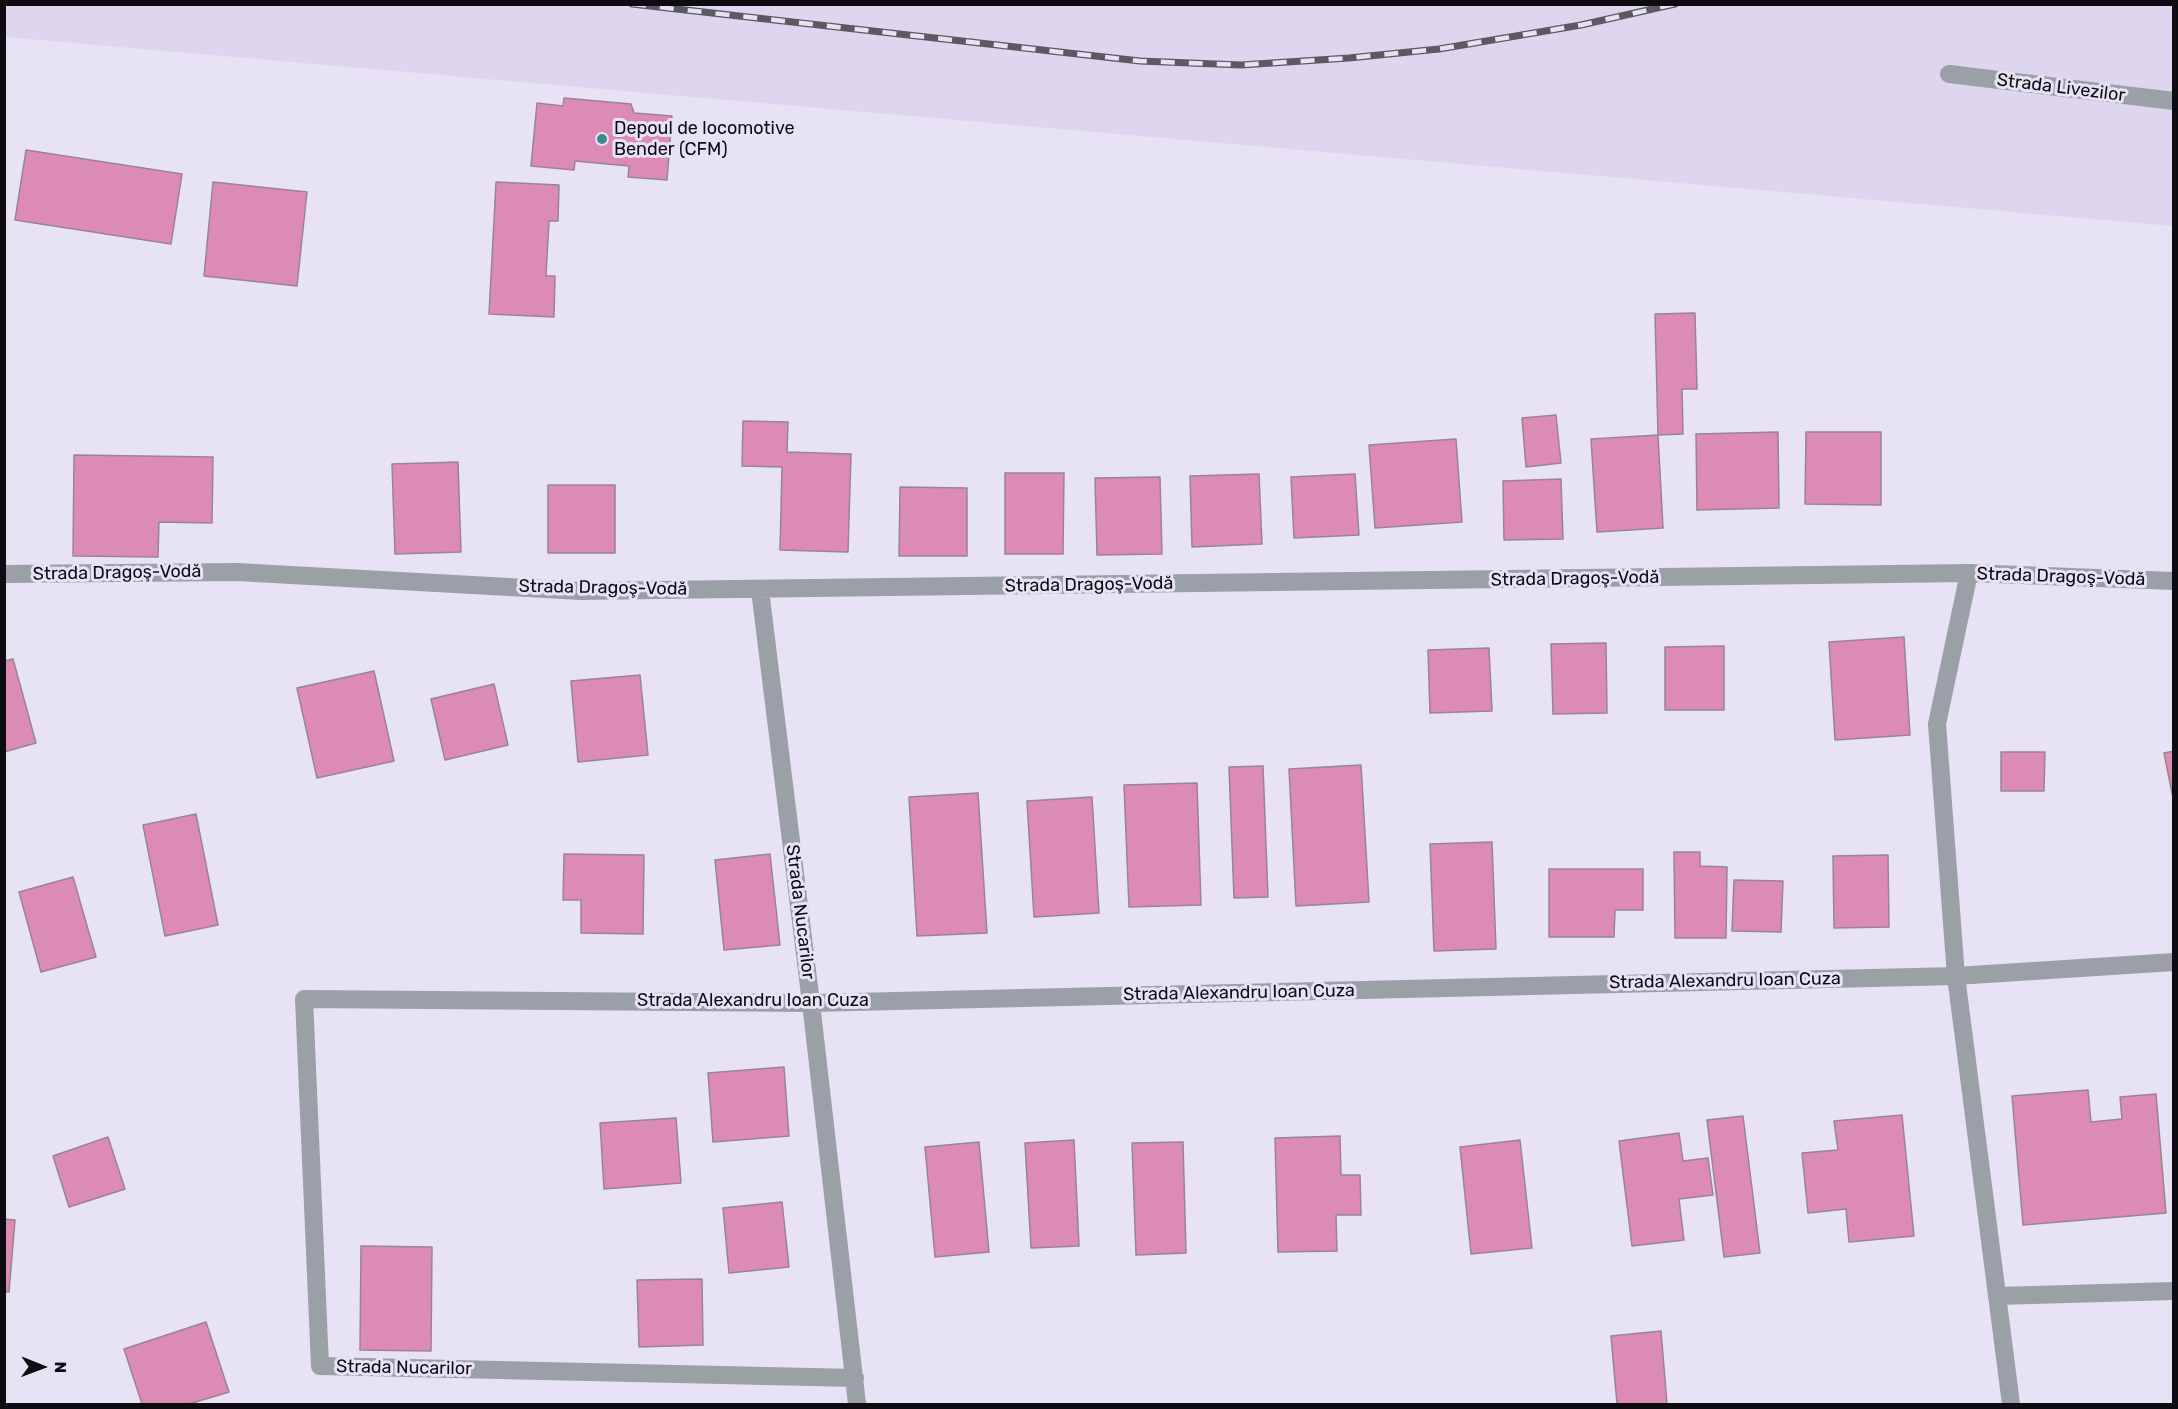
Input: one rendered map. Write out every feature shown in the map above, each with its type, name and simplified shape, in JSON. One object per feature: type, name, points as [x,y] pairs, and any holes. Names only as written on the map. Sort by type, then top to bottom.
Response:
[{"type":"street","name":"Strada Livezilor","points":[[1949,74],[2174,101]]},
{"type":"street","name":"Strada Dragoş-Vodă","points":[[4,574],[237,572],[581,591],[1969,573],[2174,581]]},
{"type":"street","points":[[1969,573],[1937,724],[1956,976],[2011,1404]]},
{"type":"street","name":"Strada Nucarilor","points":[[760,590],[857,1404]]},
{"type":"street","name":"Strada Alexandru Ioan Cuza","points":[[304,999],[811,1003],[1956,976],[2174,963]]},
{"type":"street","name":"Strada Nucarilor","points":[[304,999],[320,1366],[855,1378]]},
{"type":"street","points":[[1997,1296],[2174,1291]]},
{"type":"shaded area","points":[[4,5],[2173,5],[2173,226],[5,37]]},
{"type":"building","name":"Depoul de locomotive Bender (CFM)","points":[[564,98],[631,104],[634,113],[672,116],[667,180],[628,177],[629,166],[575,161],[574,170],[531,166],[537,103],[563,106]]},
{"type":"building","points":[[26,150],[182,174],[171,244],[15,220]]},
{"type":"building","points":[[213,182],[307,192],[297,286],[204,276]]},
{"type":"building","points":[[496,182],[559,185],[558,221],[549,221],[546,276],[555,276],[554,317],[489,314]]},
{"type":"building","points":[[1695,313],[1697,389],[1682,389],[1683,434],[1658,435],[1655,314]]},
{"type":"building","points":[[1556,415],[1561,463],[1526,467],[1522,418]]},
{"type":"building","points":[[743,421],[788,422],[787,452],[851,454],[848,552],[780,550],[782,467],[742,466]]},
{"type":"building","points":[[1778,432],[1779,508],[1697,510],[1696,434]]},
{"type":"building","points":[[1806,432],[1881,432],[1881,505],[1805,504]]},
{"type":"building","points":[[1658,435],[1663,528],[1597,532],[1591,439]]},
{"type":"building","points":[[1456,439],[1462,522],[1375,528],[1369,445]]},
{"type":"building","points":[[74,455],[213,457],[212,523],[159,522],[158,557],[73,556]]},
{"type":"building","points":[[458,462],[461,552],[395,554],[392,464]]},
{"type":"building","points":[[1005,473],[1064,473],[1063,554],[1005,554]]},
{"type":"building","points":[[1259,474],[1262,544],[1192,547],[1190,476]]},
{"type":"building","points":[[1355,474],[1359,535],[1294,538],[1291,477]]},
{"type":"building","points":[[1160,477],[1162,554],[1097,555],[1095,478]]},
{"type":"building","points":[[1561,479],[1563,539],[1504,540],[1503,481]]},
{"type":"building","points":[[548,485],[615,485],[615,553],[548,553]]},
{"type":"building","points":[[900,487],[967,488],[967,556],[899,556]]},
{"type":"building","points":[[1904,637],[1910,735],[1835,740],[1829,642]]},
{"type":"building","points":[[1606,643],[1607,713],[1553,714],[1551,644]]},
{"type":"building","points":[[1724,646],[1724,710],[1665,710],[1665,647]]},
{"type":"building","points":[[1489,648],[1492,711],[1430,713],[1428,650]]},
{"type":"building","points":[[13,659],[36,743],[4,752],[4,661]]},
{"type":"building","points":[[374,671],[394,761],[317,778],[297,688]]},
{"type":"building","points":[[640,675],[648,755],[578,762],[571,681]]},
{"type":"building","points":[[494,684],[508,745],[445,760],[431,699]]},
{"type":"building","points":[[2174,751],[2174,803],[2164,753]]},
{"type":"building","points":[[2001,752],[2045,752],[2044,791],[2001,791]]},
{"type":"building","points":[[1361,765],[1369,902],[1296,906],[1289,769]]},
{"type":"building","points":[[1263,766],[1268,897],[1234,898],[1229,767]]},
{"type":"building","points":[[1197,783],[1201,905],[1129,907],[1124,785]]},
{"type":"building","points":[[978,793],[987,933],[917,936],[909,797]]},
{"type":"building","points":[[1092,797],[1099,913],[1034,917],[1027,801]]},
{"type":"building","points":[[196,814],[218,925],[165,936],[143,825]]},
{"type":"building","points":[[1492,842],[1496,949],[1434,951],[1430,844]]},
{"type":"building","points":[[1674,852],[1700,852],[1700,866],[1727,867],[1726,938],[1675,938]]},
{"type":"building","points":[[564,854],[644,855],[643,934],[581,933],[581,900],[563,900]]},
{"type":"building","points":[[770,854],[780,945],[724,950],[715,860]]},
{"type":"building","points":[[1888,855],[1889,927],[1834,928],[1833,856]]},
{"type":"building","points":[[1549,869],[1643,869],[1643,910],[1615,910],[1614,937],[1549,937]]},
{"type":"building","points":[[73,877],[96,957],[41,972],[19,892]]},
{"type":"building","points":[[1734,880],[1783,881],[1781,932],[1732,931]]},
{"type":"building","points":[[784,1067],[789,1136],[713,1142],[708,1073]]},
{"type":"building","points":[[2088,1090],[2091,1122],[2122,1119],[2120,1097],[2156,1094],[2166,1213],[2023,1225],[2012,1096]]},
{"type":"building","points":[[1902,1115],[1914,1236],[1849,1242],[1846,1209],[1808,1213],[1802,1153],[1838,1150],[1834,1121]]},
{"type":"building","points":[[1743,1116],[1760,1253],[1724,1257],[1707,1120]]},
{"type":"building","points":[[676,1118],[681,1183],[604,1189],[600,1123]]},
{"type":"building","points":[[1679,1133],[1683,1161],[1708,1158],[1713,1195],[1679,1199],[1684,1240],[1632,1246],[1619,1141]]},
{"type":"building","points":[[1340,1136],[1341,1175],[1360,1175],[1361,1215],[1336,1215],[1337,1251],[1278,1252],[1275,1138]]},
{"type":"building","points":[[108,1137],[125,1189],[69,1207],[53,1156]]},
{"type":"building","points":[[1074,1140],[1079,1246],[1031,1248],[1025,1143]]},
{"type":"building","points":[[1520,1140],[1532,1248],[1471,1254],[1460,1147]]},
{"type":"building","points":[[979,1142],[989,1252],[935,1257],[925,1147]]},
{"type":"building","points":[[1183,1142],[1186,1253],[1136,1255],[1132,1143]]},
{"type":"building","points":[[782,1202],[789,1267],[729,1273],[723,1208]]},
{"type":"building","points":[[4,1219],[15,1220],[9,1292],[4,1292]]},
{"type":"building","points":[[361,1246],[432,1247],[431,1351],[360,1350]]},
{"type":"building","points":[[702,1279],[703,1345],[639,1347],[637,1280]]},
{"type":"building","points":[[206,1322],[229,1392],[189,1404],[142,1404],[124,1349]]},
{"type":"building","points":[[1661,1331],[1667,1404],[1617,1404],[1611,1336]]},
{"type":"railway","points":[[632,4],[1140,61],[1241,65],[1439,49],[1581,25],[1675,4]]},
{"type":"place","name":"Depoul de locomotive Bender (CFM)","points":[[602,139]]}]
